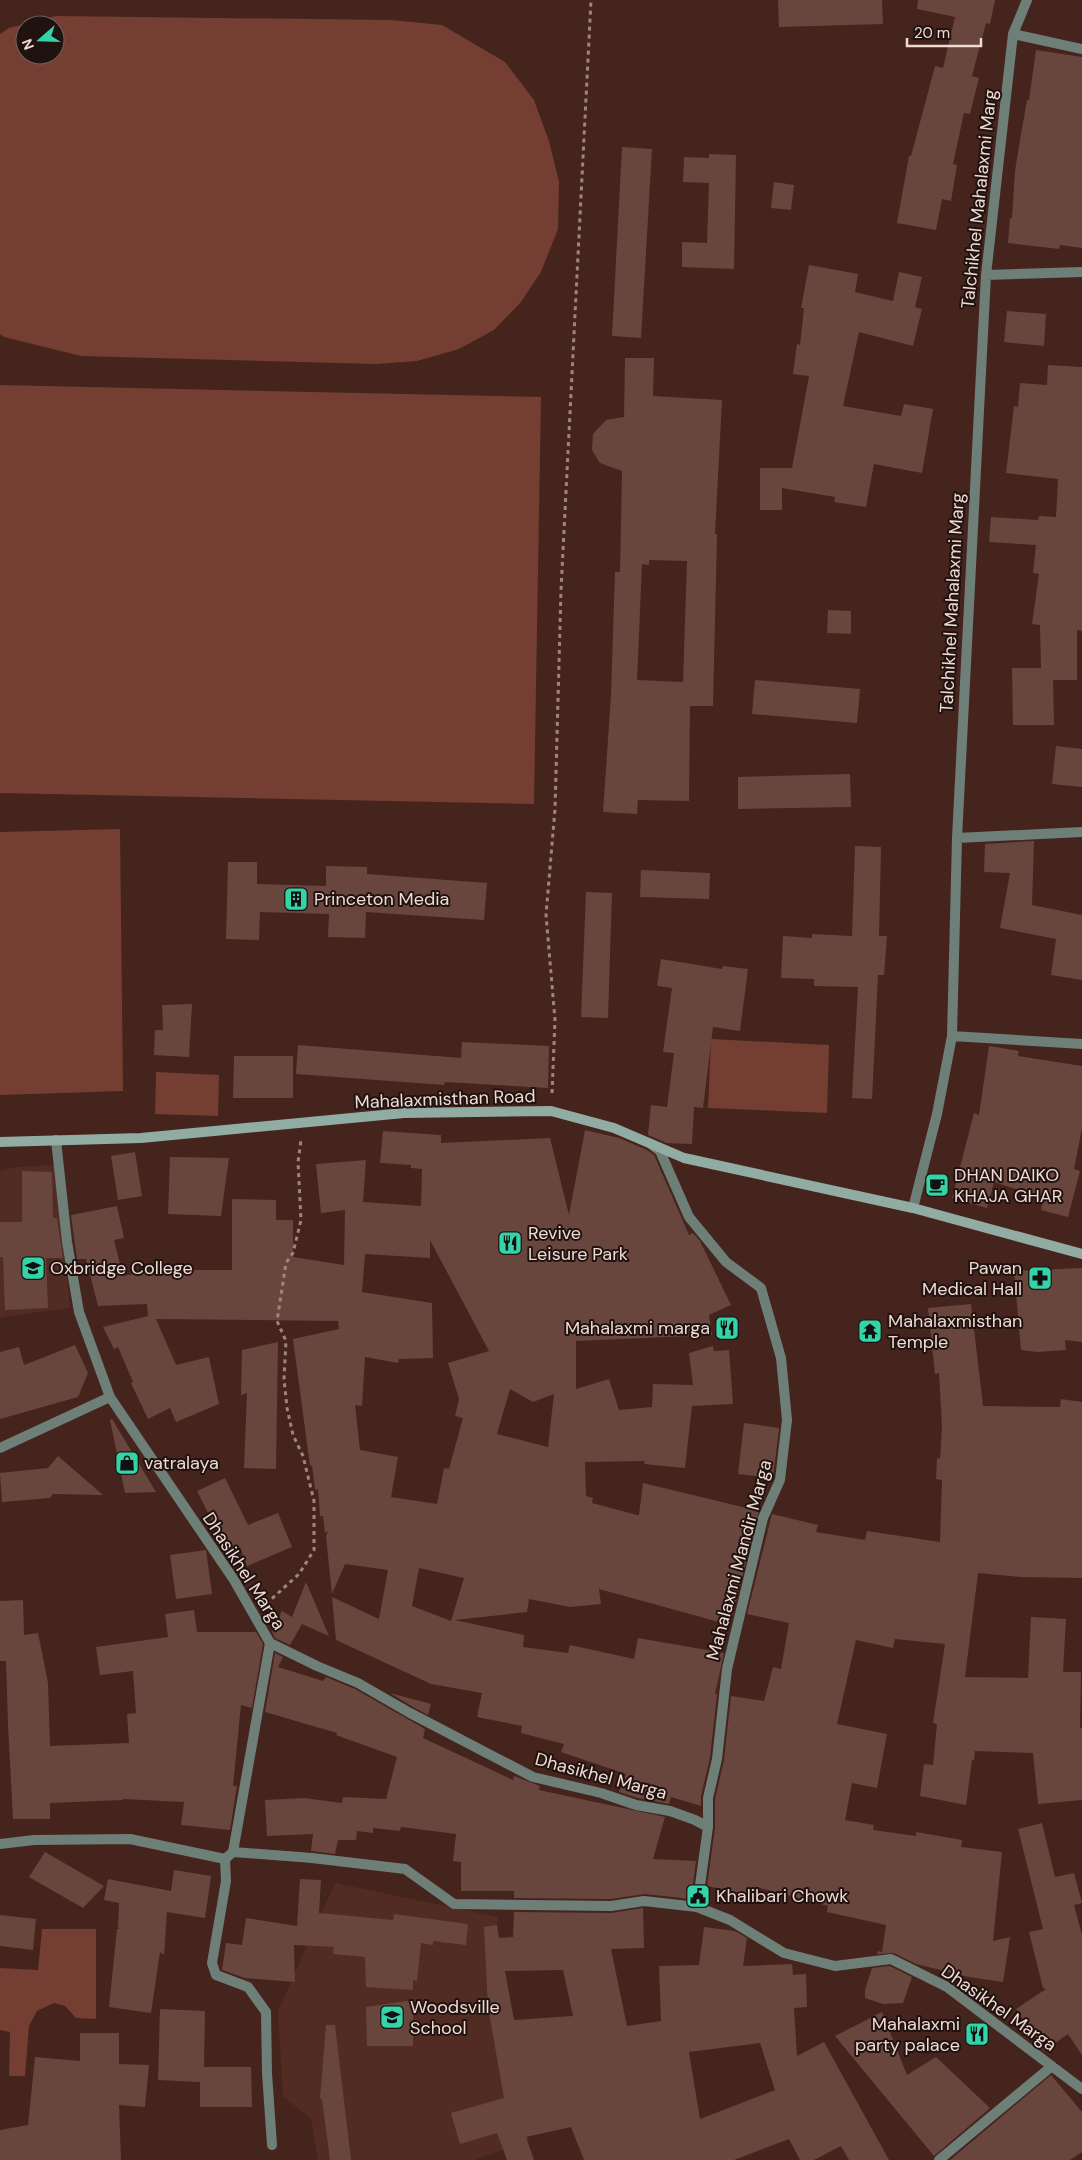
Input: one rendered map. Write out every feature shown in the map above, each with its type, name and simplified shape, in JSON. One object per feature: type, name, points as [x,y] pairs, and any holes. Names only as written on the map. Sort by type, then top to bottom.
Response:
[{"type":"street","name":"Talchikhel Mahalaxmi Marg","points":[[913,1208],[937,1114],[952,1036],[957,838],[986,275],[1013,34],[1027,0]]},
{"type":"street","points":[[1013,34],[1082,49]]},
{"type":"street","points":[[986,275],[1082,272]]},
{"type":"street","points":[[957,838],[1082,832]]},
{"type":"street","points":[[952,1036],[1082,1044]]},
{"type":"street","name":"Mahalaxmisthan Road","points":[[0,1142],[141,1138],[404,1114],[551,1111],[643,1138],[684,1158],[913,1208],[1082,1254]]},
{"type":"street","name":"Mahalaxmi Mandir Marga","points":[[643,1138],[660,1151],[689,1217],[726,1262],[761,1288],[781,1358],[787,1420],[780,1480],[763,1518],[727,1669],[717,1759],[708,1798],[708,1827]]},
{"type":"street","name":"Dhasikhel Marga","points":[[56,1140],[67,1242],[79,1312],[110,1397],[234,1580],[270,1643],[358,1683],[410,1713],[533,1777],[601,1793],[636,1805],[670,1811],[708,1827]]},
{"type":"street","points":[[0,1448],[110,1397]]},
{"type":"street","points":[[270,1643],[229,1856],[212,1963],[216,1975],[248,1987],[266,2012],[267,2073],[272,2145]]},
{"type":"street","points":[[697,1907],[708,1827]]},
{"type":"street","name":"Dhasikhel Marga","points":[[0,1844],[34,1840],[130,1839],[229,1856],[312,1858],[406,1869],[454,1904],[611,1906],[644,1901],[697,1907],[730,1920],[784,1952],[801,1957],[835,1966],[891,1959],[947,1987],[1082,2089]]},
{"type":"street","points":[[939,2160],[1052,2066]]},
{"type":"path","points":[[551,1111],[555,1020],[546,914],[555,809],[561,590],[592,0]]},
{"type":"path","points":[[256,1619],[260,1609],[299,1574],[314,1550],[314,1502],[303,1456],[291,1426],[284,1379],[286,1341],[277,1320],[286,1263],[293,1252],[301,1220],[298,1162],[300,1143],[306,1123]]},
{"type":"shaded area","points":[[65,16],[391,20],[442,25],[505,62],[534,100],[549,141],[559,182],[558,229],[541,272],[521,302],[494,330],[459,349],[417,361],[376,364],[81,356],[4,337],[0,334],[0,34],[15,26],[15,65],[65,65]]},
{"type":"shaded area","points":[[0,385],[541,397],[534,804],[0,793]]},
{"type":"shaded area","points":[[120,829],[123,1091],[0,1095],[0,832]]},
{"type":"shaded area","points":[[711,1039],[829,1045],[827,1113],[708,1108]]},
{"type":"shaded area","points":[[156,1072],[219,1075],[218,1116],[155,1114]]},
{"type":"shaded area","name":"Oxbridge College","points":[[56,1165],[70,1308],[2,1317],[0,1319],[0,1171],[17,1167]]},
{"type":"shaded area","name":"Woodsville School","points":[[335,1883],[498,1917],[496,1950],[529,2141],[474,2160],[318,2160],[311,2119],[283,2096],[278,2011]]},
{"type":"shaded area","points":[[42,1929],[96,1929],[96,2019],[76,2018],[65,2006],[54,2003],[37,2011],[29,2026],[25,2076],[9,2076],[10,2032],[0,2030],[0,1968],[38,1970]]},
{"type":"building","points":[[778,0],[882,0],[883,24],[779,27]]},
{"type":"building","points":[[918,0],[995,0],[990,24],[986,23],[972,76],[979,78],[970,114],[964,113],[953,164],[957,165],[951,201],[942,199],[936,230],[897,223],[909,156],[911,156],[935,66],[943,68],[955,17],[917,9]]},
{"type":"building","points":[[1036,50],[1082,57],[1082,248],[1060,245],[1059,249],[1008,243],[1010,218],[1012,218],[1015,171],[1027,100],[1029,100]]},
{"type":"building","points":[[622,147],[652,149],[641,338],[612,336]]},
{"type":"building","points":[[709,154],[736,155],[734,269],[682,267],[682,242],[707,243],[709,183],[683,182],[684,157],[709,158]]},
{"type":"building","points":[[774,182],[794,185],[791,210],[771,208]]},
{"type":"building","points":[[809,265],[858,274],[855,292],[893,301],[899,272],[922,277],[915,307],[922,309],[913,346],[859,332],[843,406],[901,416],[904,404],[933,409],[922,473],[874,464],[866,507],[834,502],[835,497],[782,488],[782,510],[760,510],[760,468],[792,468],[809,376],[793,374],[797,344],[800,345],[804,308],[801,308]]},
{"type":"building","points":[[1007,311],[1046,314],[1044,346],[1004,342]]},
{"type":"building","points":[[625,358],[654,358],[653,396],[722,400],[715,534],[717,534],[713,706],[690,706],[689,801],[638,800],[637,814],[603,812],[611,695],[615,572],[620,572],[622,471],[600,463],[592,450],[593,434],[606,420],[624,417]],"holes":[[[649,560],[687,561],[683,682],[637,680],[642,564],[649,565]]]},
{"type":"building","points":[[1048,365],[1082,367],[1082,631],[1077,630],[1077,680],[1053,680],[1054,725],[1013,725],[1012,668],[1041,668],[1040,625],[1032,624],[1039,574],[1033,573],[1036,545],[989,542],[991,517],[1038,520],[1039,516],[1056,517],[1058,479],[1006,473],[1014,406],[1018,407],[1020,383],[1047,385]]},
{"type":"building","points":[[828,610],[851,611],[851,634],[827,633]]},
{"type":"building","points":[[755,680],[860,689],[857,723],[752,714]]},
{"type":"building","points":[[1056,746],[1082,749],[1082,787],[1052,784]]},
{"type":"building","points":[[850,774],[851,807],[738,809],[738,777]]},
{"type":"building","points":[[1034,841],[1032,905],[1082,915],[1082,980],[1051,975],[1056,939],[1000,928],[1010,873],[984,872],[985,844]]},
{"type":"building","points":[[855,846],[881,847],[879,936],[887,936],[884,975],[878,975],[872,1099],[852,1098],[858,987],[814,986],[814,979],[781,978],[783,936],[812,938],[812,934],[852,936]]},
{"type":"building","name":"Princeton Media","points":[[228,862],[257,862],[257,884],[326,886],[326,866],[367,867],[367,874],[487,883],[484,920],[366,912],[365,938],[328,937],[329,914],[260,912],[259,940],[226,939]]},
{"type":"building","points":[[641,870],[710,873],[709,899],[640,897]]},
{"type":"building","points":[[586,892],[612,893],[608,1018],[581,1017]]},
{"type":"building","points":[[661,959],[722,969],[723,966],[748,969],[740,1031],[713,1027],[703,1108],[694,1107],[692,1144],[667,1143],[648,1135],[651,1105],[667,1107],[674,1053],[663,1052],[672,988],[657,986]]},
{"type":"building","points":[[192,1004],[189,1057],[154,1055],[155,1030],[163,1030],[162,1005]]},
{"type":"building","points":[[462,1042],[549,1046],[548,1088],[445,1082],[444,1085],[296,1074],[298,1045],[461,1058]]},
{"type":"building","points":[[989,1046],[1019,1051],[1018,1056],[1082,1066],[1082,1128],[1074,1169],[1080,1171],[1068,1217],[1041,1210],[1043,1198],[994,1182],[987,1208],[952,1198],[974,1113],[979,1115]]},
{"type":"building","points":[[234,1056],[293,1056],[293,1098],[233,1098]]},
{"type":"building","points":[[585,1130],[619,1138],[647,1150],[654,1155],[689,1235],[693,1233],[700,1241],[731,1305],[709,1315],[712,1335],[576,1341],[576,1389],[609,1379],[619,1410],[652,1407],[653,1384],[693,1385],[689,1353],[713,1346],[714,1351],[729,1350],[733,1404],[692,1406],[685,1468],[644,1464],[645,1461],[585,1462],[586,1496],[593,1498],[592,1503],[639,1515],[643,1483],[759,1511],[730,1625],[599,1589],[601,1604],[570,1607],[529,1599],[527,1612],[455,1620],[524,1635],[523,1647],[568,1653],[570,1645],[634,1659],[638,1638],[724,1653],[715,1694],[717,1694],[710,1758],[701,1796],[701,1806],[671,1797],[669,1804],[619,1792],[626,1774],[561,1752],[564,1744],[521,1733],[522,1726],[477,1717],[482,1693],[431,1684],[336,1640],[332,1597],[379,1619],[388,1570],[345,1564],[332,1594],[326,1537],[328,1531],[325,1533],[323,1516],[320,1516],[318,1489],[315,1490],[312,1465],[310,1466],[293,1339],[339,1329],[338,1321],[156,1319],[176,1365],[209,1357],[219,1404],[176,1422],[170,1408],[148,1419],[131,1383],[133,1382],[118,1347],[114,1349],[103,1327],[148,1316],[147,1304],[98,1306],[86,1259],[77,1259],[71,1215],[117,1206],[124,1238],[114,1240],[123,1276],[152,1270],[232,1270],[232,1199],[276,1200],[276,1220],[293,1220],[293,1257],[344,1265],[345,1210],[321,1213],[316,1164],[366,1160],[363,1202],[421,1206],[422,1169],[411,1168],[411,1165],[380,1163],[383,1131],[441,1135],[441,1143],[550,1138],[569,1215]],"holes":[[[430,1240],[489,1351],[448,1363],[459,1399],[455,1416],[463,1418],[449,1469],[444,1468],[437,1504],[391,1497],[398,1457],[360,1450],[355,1405],[362,1406],[365,1357],[398,1363],[399,1359],[433,1358],[432,1303],[362,1292],[365,1254],[430,1258]],[[510,1389],[533,1402],[554,1394],[548,1447],[497,1434]],[[419,1568],[464,1578],[451,1621],[412,1606]]]},
{"type":"building","points":[[135,1152],[142,1196],[118,1200],[111,1156]]},
{"type":"building","points":[[170,1157],[229,1158],[221,1216],[168,1214]]},
{"type":"building","name":"Oxbridge College","points":[[22,1171],[52,1172],[53,1218],[57,1218],[63,1258],[46,1258],[48,1308],[5,1310],[3,1257],[0,1257],[0,1222],[22,1222]]},
{"type":"building","points":[[1082,1268],[1082,1342],[1065,1340],[1066,1350],[1037,1352],[1021,1350],[1014,1271]]},
{"type":"building","points":[[971,1304],[983,1406],[1060,1407],[1061,1399],[1082,1402],[1082,1578],[1022,1577],[978,1573],[965,1677],[1028,1678],[1031,1617],[1066,1619],[1063,1672],[1081,1672],[1082,1800],[1038,1804],[1033,1753],[975,1751],[966,1805],[920,1796],[924,1764],[933,1765],[937,1724],[933,1723],[945,1644],[895,1639],[893,1648],[856,1640],[837,1724],[887,1734],[877,1788],[852,1783],[845,1820],[874,1825],[873,1830],[916,1836],[916,1832],[962,1840],[961,1847],[1002,1852],[993,1941],[1010,1937],[1003,1982],[969,1977],[916,1964],[894,1953],[877,1954],[878,1951],[882,1952],[886,1925],[827,1912],[828,1906],[760,1888],[759,1897],[707,1886],[715,1828],[715,1799],[724,1760],[731,1696],[764,1701],[773,1667],[781,1669],[789,1623],[747,1614],[772,1514],[818,1525],[816,1532],[865,1540],[867,1531],[940,1542],[942,1480],[936,1479],[937,1458],[940,1459],[942,1426],[939,1373],[935,1374],[928,1308]]},
{"type":"building","points":[[278,1342],[276,1469],[244,1468],[247,1393],[241,1395],[242,1350]]},
{"type":"building","points":[[75,1345],[88,1373],[78,1397],[0,1419],[0,1352],[19,1347],[24,1365]]},
{"type":"building","points":[[112,1419],[156,1492],[125,1493],[110,1420]]},
{"type":"building","points":[[744,1423],[779,1428],[773,1478],[738,1474]]},
{"type":"building","points":[[58,1456],[103,1495],[53,1494],[50,1498],[2,1502],[0,1473],[48,1468]]},
{"type":"building","points":[[225,1478],[248,1525],[278,1513],[292,1547],[247,1566],[240,1547],[228,1552],[197,1491]]},
{"type":"building","points":[[206,1550],[212,1594],[176,1599],[170,1555]]},
{"type":"building","points":[[306,1582],[329,1636],[302,1624],[290,1645],[275,1638],[272,1632],[282,1611],[292,1617]]},
{"type":"building","points":[[23,1600],[24,1635],[38,1633],[48,1683],[50,1746],[129,1743],[127,1714],[136,1713],[133,1671],[100,1675],[96,1647],[168,1637],[165,1614],[194,1610],[197,1632],[256,1632],[263,1644],[252,1708],[241,1705],[233,1786],[237,1786],[230,1830],[181,1825],[184,1802],[123,1799],[50,1803],[50,1819],[13,1819],[6,1661],[0,1661],[0,1601]]},
{"type":"building","points":[[275,1653],[283,1657],[278,1667],[323,1681],[326,1677],[355,1689],[425,1729],[423,1738],[513,1780],[514,1776],[540,1786],[539,1790],[665,1817],[653,1859],[696,1861],[691,1899],[645,1894],[611,1899],[514,1898],[514,1891],[461,1891],[461,1862],[453,1861],[456,1834],[401,1827],[400,1831],[373,1828],[373,1833],[357,1831],[356,1840],[338,1840],[335,1854],[311,1851],[313,1834],[267,1836],[265,1800],[304,1798],[342,1803],[343,1797],[386,1799],[397,1757],[336,1735],[337,1733],[265,1712]]},
{"type":"building","points":[[390,1693],[431,1704],[428,1715],[413,1707]]},
{"type":"building","points":[[1042,1823],[1055,1877],[1074,1873],[1082,1903],[1074,1905],[1082,1935],[1082,2055],[1068,2034],[1044,2051],[1016,2009],[1046,1989],[1043,1988],[1029,1932],[1043,1929],[1018,1829]]},
{"type":"building","points":[[45,1852],[104,1886],[83,1908],[29,1877]]},
{"type":"building","points":[[174,1870],[211,1876],[205,1918],[167,1912],[164,1955],[160,1952],[151,2013],[109,2007],[117,1929],[120,1929],[118,1928],[119,1903],[104,1900],[108,1879],[171,1891]]},
{"type":"building","points":[[300,1879],[321,1880],[319,1913],[393,1920],[394,1914],[468,1924],[466,1945],[433,1941],[433,1945],[421,1943],[417,1981],[413,1980],[413,1990],[366,1987],[365,1957],[333,1954],[334,1947],[294,1945],[295,1982],[245,1978],[222,1970],[226,1943],[242,1945],[246,1918],[297,1926]]},
{"type":"building","points":[[643,1908],[644,1948],[611,1949],[627,2026],[661,2021],[659,1966],[699,1965],[704,1927],[735,1931],[747,1938],[743,1966],[792,1964],[793,1975],[806,1974],[807,2007],[794,2008],[797,2056],[824,2042],[889,2160],[849,2160],[841,2146],[814,2160],[800,2160],[789,2139],[734,2160],[584,2160],[571,2127],[526,2137],[534,2160],[507,2160],[497,2133],[460,2144],[451,2113],[504,2098],[488,2007],[484,1927],[497,1925],[499,1938],[513,1937],[514,1912],[611,1913]],"holes":[[[563,1970],[573,2016],[514,2020],[505,1971]],[[760,2043],[775,2090],[700,2119],[689,2052]]]},
{"type":"building","points":[[0,1915],[36,1919],[33,1950],[0,1946]]},
{"type":"building","points":[[890,1966],[912,1977],[903,2003],[883,2004],[865,1998],[865,1990],[872,1968]]},
{"type":"building","points":[[413,2000],[413,2046],[367,2046],[366,2007]]},
{"type":"building","points":[[160,2009],[205,2011],[204,2067],[251,2067],[252,2107],[200,2107],[200,2082],[158,2080]]},
{"type":"building","points":[[882,2012],[907,2075],[936,2057],[990,2108],[934,2156],[835,2036]]},
{"type":"building","points":[[326,2025],[335,2025],[351,2160],[330,2160],[322,2099],[320,2099]]},
{"type":"building","points":[[80,2033],[119,2033],[119,2064],[149,2065],[145,2107],[119,2105],[121,2160],[0,2160],[0,2130],[28,2125],[35,2057],[80,2061]]},
{"type":"building","points":[[1051,2075],[1082,2112],[1082,2152],[1070,2160],[950,2160]]},
{"type":"place","name":"Princeton Media","points":[[296,899]]},
{"type":"place","name":"DHAN DAIKO KHAJA GHAR","points":[[937,1185]]},
{"type":"place","name":"Revive Leisure Park","points":[[510,1243]]},
{"type":"place","name":"Oxbridge College","points":[[33,1268]]},
{"type":"place","name":"Pawan Medical Hall","points":[[1040,1278]]},
{"type":"place","name":"Mahalaxmi marga","points":[[727,1328]]},
{"type":"place","name":"Mahalaxmisthan Temple","points":[[870,1331]]},
{"type":"place","name":"vatralaya","points":[[127,1463]]},
{"type":"place","name":"Khalibari Chowk","points":[[698,1896]]},
{"type":"place","name":"Woodsville School","points":[[392,2017]]},
{"type":"place","name":"Mahalaxmi party palace","points":[[977,2034]]}]
